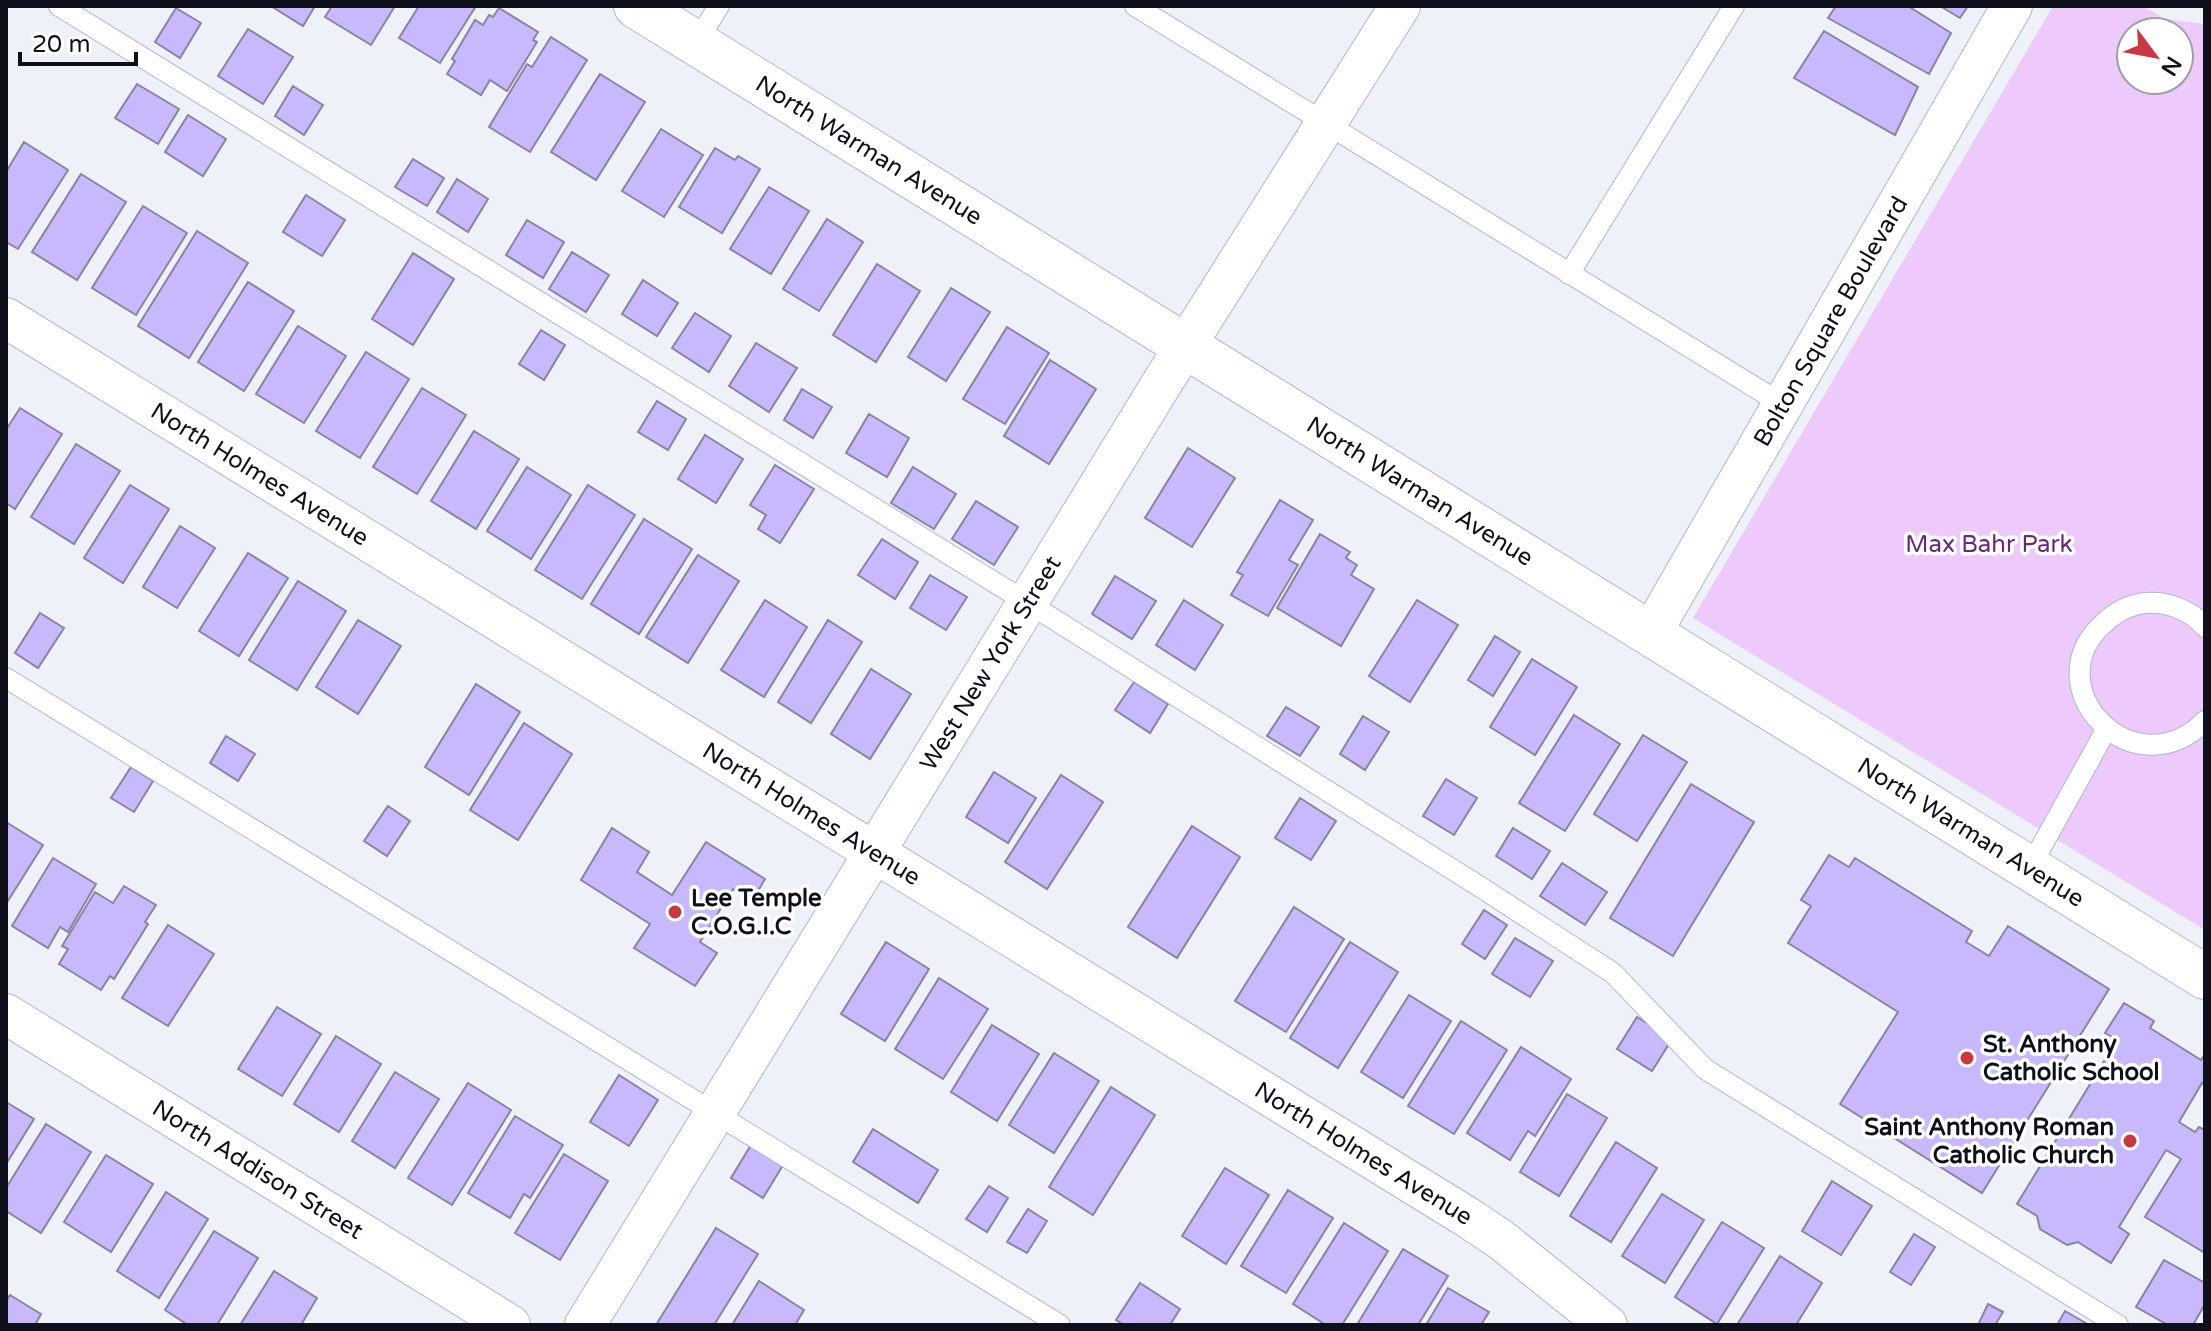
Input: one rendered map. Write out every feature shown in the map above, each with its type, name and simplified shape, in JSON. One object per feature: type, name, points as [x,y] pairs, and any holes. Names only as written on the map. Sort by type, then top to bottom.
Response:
[{"type":"street","name":"North Warman Avenue","points":[[636,6],[2205,977]]},
{"type":"street","name":"West New York Street","points":[[585,1325],[1185,346],[1400,6]]},
{"type":"street","name":"Bolton Square Boulevard","points":[[1650,635],[2012,6]]},
{"type":"street","name":"North Holmes Avenue","points":[[6,318],[1467,1217],[1500,1239],[1607,1325]]},
{"type":"street","name":"North Addison Street","points":[[6,1014],[510,1325]]},
{"type":"lane","points":[[59,6],[1028,603],[1613,973],[1705,1069],[2118,1325]]},
{"type":"lane","points":[[696,43],[719,6]]},
{"type":"lane","points":[[1135,6],[1782,404]]},
{"type":"lane","points":[[1165,24],[1177,6]]},
{"type":"lane","points":[[1569,274],[1734,6]]},
{"type":"lane","points":[[2205,627],[2180,608],[2155,602],[2136,604],[2113,614],[2095,631],[2082,658],[2081,682],[2090,711],[2106,730],[2127,742],[2145,746],[2169,744],[2192,734],[2205,721]]},
{"type":"lane","points":[[6,678],[1060,1325]]},
{"type":"lane","points":[[2029,869],[2106,730]]},
{"type":"green space","name":"Max Bahr Park","points":[[2053,6],[2143,6],[2160,16],[2115,16],[2115,96],[2195,96],[2195,23],[2205,24],[2205,930],[1693,618]]},
{"type":"building","points":[[271,6],[315,6],[303,26]]},
{"type":"building","points":[[332,6],[395,6],[371,45],[325,17]]},
{"type":"building","points":[[419,6],[476,6],[440,63],[399,38]]},
{"type":"building","points":[[1836,6],[1908,6],[1951,33],[1929,74],[1828,18]]},
{"type":"building","points":[[1940,6],[1968,6],[1960,18]]},
{"type":"building","points":[[176,8],[201,23],[180,58],[155,42]]},
{"type":"building","points":[[499,8],[538,32],[533,40],[537,42],[507,91],[490,80],[481,95],[447,74],[455,61],[452,59],[475,20],[483,25],[489,15],[493,17]]},
{"type":"building","points":[[248,29],[293,57],[263,104],[218,76]]},
{"type":"building","points":[[1824,31],[1918,87],[1895,135],[1794,78]]},
{"type":"building","points":[[551,37],[587,60],[530,152],[489,127],[527,64],[532,67]]},
{"type":"building","points":[[600,74],[645,102],[596,180],[551,152]]},
{"type":"building","points":[[137,84],[179,109],[158,144],[115,118]]},
{"type":"building","points":[[293,86],[323,105],[304,135],[275,116]]},
{"type":"building","points":[[188,115],[226,139],[203,176],[165,152]]},
{"type":"building","points":[[661,129],[703,155],[664,217],[622,191]]},
{"type":"building","points":[[24,142],[68,170],[18,249],[6,242],[6,172]]},
{"type":"building","points":[[715,148],[735,160],[738,156],[760,169],[722,233],[679,207]]},
{"type":"building","points":[[413,159],[444,178],[427,206],[395,187]]},
{"type":"building","points":[[81,174],[126,202],[77,280],[32,252]]},
{"type":"building","points":[[457,179],[488,199],[468,232],[437,212]]},
{"type":"building","points":[[769,187],[809,211],[771,274],[730,249]]},
{"type":"building","points":[[306,195],[345,220],[322,256],[283,232]]},
{"type":"building","points":[[143,206],[187,233],[136,315],[92,288]]},
{"type":"building","points":[[827,219],[863,242],[819,311],[783,289]]},
{"type":"building","points":[[527,220],[564,242],[543,278],[506,255]]},
{"type":"building","points":[[197,231],[248,263],[189,358],[138,326]]},
{"type":"building","points":[[572,252],[609,275],[586,312],[549,289]]},
{"type":"building","points":[[413,253],[454,279],[413,345],[372,319]]},
{"type":"building","points":[[877,264],[920,291],[876,362],[833,335]]},
{"type":"building","points":[[643,280],[678,303],[657,336],[622,314]]},
{"type":"building","points":[[248,282],[294,311],[244,391],[198,362]]},
{"type":"building","points":[[951,288],[990,312],[946,381],[908,357]]},
{"type":"building","points":[[695,313],[731,336],[709,372],[672,348]]},
{"type":"building","points":[[298,326],[346,356],[304,423],[256,394]]},
{"type":"building","points":[[1007,327],[1049,353],[1005,424],[963,399]]},
{"type":"building","points":[[541,330],[565,345],[544,380],[519,364]]},
{"type":"building","points":[[756,343],[797,368],[769,412],[729,386]]},
{"type":"building","points":[[366,352],[409,379],[360,458],[316,431]]},
{"type":"building","points":[[1050,360],[1096,389],[1049,464],[1004,436]]},
{"type":"building","points":[[422,388],[466,415],[417,494],[373,467]]},
{"type":"building","points":[[802,389],[832,407],[813,438],[784,420]]},
{"type":"building","points":[[657,401],[686,419],[668,450],[638,432]]},
{"type":"building","points":[[20,408],[62,434],[15,509],[6,503],[6,430]]},
{"type":"building","points":[[869,414],[909,438],[887,477],[846,453]]},
{"type":"building","points":[[474,431],[519,459],[476,529],[431,501]]},
{"type":"building","points":[[705,435],[743,459],[716,503],[678,479]]},
{"type":"building","points":[[76,444],[120,471],[74,544],[31,517]]},
{"type":"building","points":[[1188,448],[1235,478],[1192,547],[1145,518]]},
{"type":"building","points":[[775,465],[814,489],[780,543],[758,529],[766,515],[750,505]]},
{"type":"building","points":[[527,467],[571,495],[531,559],[487,531]]},
{"type":"building","points":[[913,467],[956,494],[934,529],[891,503]]},
{"type":"building","points":[[130,485],[169,509],[123,583],[84,558]]},
{"type":"building","points":[[588,485],[635,515],[582,599],[535,570]]},
{"type":"building","points":[[1280,500],[1313,520],[1289,560],[1298,565],[1268,616],[1231,595],[1243,575],[1237,572]]},
{"type":"building","points":[[976,501],[1018,527],[994,565],[952,539]]},
{"type":"building","points":[[644,519],[692,549],[639,634],[591,604]]},
{"type":"building","points":[[180,526],[215,548],[177,608],[143,587]]},
{"type":"building","points":[[1320,534],[1350,552],[1346,558],[1357,565],[1351,575],[1374,589],[1341,646],[1277,608]]},
{"type":"building","points":[[882,539],[918,562],[895,599],[858,575]]},
{"type":"building","points":[[248,553],[288,578],[239,656],[199,631]]},
{"type":"building","points":[[698,555],[739,581],[688,663],[646,637]]},
{"type":"building","points":[[930,575],[967,597],[946,630],[910,608]]},
{"type":"building","points":[[1115,576],[1156,601],[1132,639],[1092,614]]},
{"type":"building","points":[[298,581],[346,611],[297,690],[249,660]]},
{"type":"building","points":[[765,600],[807,627],[764,697],[721,670]]},
{"type":"building","points":[[1184,600],[1223,625],[1195,670],[1156,645]]},
{"type":"building","points":[[1417,600],[1458,625],[1410,702],[1369,676]]},
{"type":"building","points":[[40,613],[64,628],[38,668],[15,653]]},
{"type":"building","points":[[358,620],[401,646],[358,714],[316,687]]},
{"type":"building","points":[[828,620],[862,642],[811,723],[778,702]]},
{"type":"building","points":[[1495,636],[1520,652],[1493,696],[1468,680]]},
{"type":"building","points":[[1532,659],[1577,687],[1535,755],[1490,727]]},
{"type":"building","points":[[871,669],[911,694],[870,759],[831,734]]},
{"type":"building","points":[[1134,682],[1168,704],[1150,733],[1115,710]]},
{"type":"building","points":[[476,684],[520,712],[469,795],[425,767]]},
{"type":"building","points":[[1286,707],[1319,727],[1300,756],[1267,736]]},
{"type":"building","points":[[1574,715],[1620,744],[1565,831],[1519,803]]},
{"type":"building","points":[[1363,716],[1389,732],[1365,770],[1340,754]]},
{"type":"building","points":[[524,723],[572,754],[518,840],[470,810]]},
{"type":"building","points":[[1643,735],[1687,762],[1637,841],[1594,814]]},
{"type":"building","points":[[226,736],[255,754],[238,781],[210,763]]},
{"type":"building","points":[[131,767],[153,781],[134,812],[111,798]]},
{"type":"building","points":[[994,772],[1036,798],[1008,843],[966,817]]},
{"type":"building","points":[[1061,775],[1103,802],[1047,889],[1005,862]]},
{"type":"building","points":[[1446,779],[1477,798],[1454,835],[1423,816]]},
{"type":"building","points":[[1691,784],[1754,822],[1673,956],[1610,918]]},
{"type":"building","points":[[1300,798],[1336,821],[1311,860],[1275,838]]},
{"type":"building","points":[[388,806],[410,821],[387,856],[364,841]]},
{"type":"building","points":[[6,822],[43,845],[6,904]]},
{"type":"building","points":[[1192,826],[1240,857],[1177,958],[1128,927]]},
{"type":"building","name":"Lee Temple C.O.G.I.C","points":[[612,828],[649,852],[637,872],[672,895],[706,842],[765,879],[752,901],[733,889],[700,942],[717,953],[695,986],[634,948],[650,924],[581,880]]},
{"type":"building","points":[[1513,828],[1550,851],[1532,879],[1496,856]]},
{"type":"building","name":"St. Anthony Catholic School","points":[[1829,855],[1849,867],[1855,858],[1972,931],[1966,942],[1989,956],[2008,926],[2109,989],[1982,1193],[1840,1104],[1898,1012],[1788,943],[1811,906],[1801,900]]},
{"type":"building","points":[[53,858],[96,884],[68,932],[60,927],[48,948],[12,926]]},
{"type":"building","points":[[1562,863],[1607,892],[1585,925],[1540,896]]},
{"type":"building","points":[[124,886],[156,905],[145,922],[148,924],[114,979],[110,976],[101,990],[59,964],[68,949],[62,946],[95,892],[113,903]]},
{"type":"building","points":[[1294,907],[1344,939],[1286,1032],[1235,1001]]},
{"type":"building","points":[[1484,910],[1507,925],[1485,959],[1462,944]]},
{"type":"building","points":[[168,925],[214,954],[168,1026],[122,998]]},
{"type":"building","points":[[1515,938],[1553,961],[1530,997],[1492,974]]},
{"type":"building","points":[[886,942],[929,969],[885,1041],[841,1014]]},
{"type":"building","points":[[1350,942],[1398,972],[1338,1068],[1290,1038]]},
{"type":"building","points":[[939,978],[988,1009],[943,1079],[895,1049]]},
{"type":"building","points":[[1409,995],[1451,1021],[1403,1098],[1361,1072]]},
{"type":"building","name":"Saint Anthony Roman Catholic Church","points":[[2124,1003],[2154,1021],[2150,1028],[2201,1060],[2205,1054],[2205,1085],[2202,1083],[2179,1122],[2195,1132],[2199,1127],[2205,1130],[2205,1253],[2145,1217],[2181,1159],[2166,1150],[2119,1227],[2129,1234],[2111,1263],[2078,1242],[2067,1245],[2040,1229],[2037,1216],[2017,1204],[2117,1040],[2105,1033]]},
{"type":"building","points":[[277,1007],[321,1034],[282,1096],[238,1069]]},
{"type":"building","points":[[1637,1017],[1672,1039],[1652,1071],[1617,1049]]},
{"type":"building","points":[[1461,1021],[1507,1050],[1454,1134],[1408,1106]]},
{"type":"building","points":[[992,1025],[1039,1054],[997,1121],[951,1092]]},
{"type":"building","points":[[336,1036],[381,1064],[339,1132],[294,1104]]},
{"type":"building","points":[[1521,1047],[1571,1079],[1535,1136],[1528,1131],[1510,1160],[1467,1133]]},
{"type":"building","points":[[1054,1053],[1099,1081],[1054,1153],[1009,1125]]},
{"type":"building","points":[[395,1072],[439,1099],[395,1168],[352,1141]]},
{"type":"building","points":[[619,1075],[658,1100],[629,1146],[590,1122]]},
{"type":"building","points":[[468,1083],[511,1110],[452,1205],[408,1178]]},
{"type":"building","points":[[1111,1087],[1155,1115],[1093,1215],[1049,1187]]},
{"type":"building","points":[[1567,1094],[1607,1118],[1559,1196],[1520,1172]]},
{"type":"building","points":[[6,1102],[34,1119],[6,1164]]},
{"type":"building","points":[[515,1116],[563,1145],[530,1198],[524,1194],[510,1218],[468,1193]]},
{"type":"building","points":[[46,1124],[91,1152],[41,1233],[6,1211],[6,1188]]},
{"type":"building","points":[[873,1129],[938,1170],[918,1203],[853,1162]]},
{"type":"building","points":[[1616,1142],[1657,1168],[1611,1242],[1570,1216]]},
{"type":"building","points":[[751,1145],[783,1165],[763,1198],[731,1178]]},
{"type":"building","points":[[564,1154],[608,1181],[560,1260],[515,1233]]},
{"type":"building","points":[[106,1155],[153,1184],[111,1252],[64,1222]]},
{"type":"building","points":[[1225,1168],[1269,1195],[1226,1264],[1182,1236]]},
{"type":"building","points":[[1832,1181],[1872,1206],[1841,1255],[1802,1231]]},
{"type":"building","points":[[989,1186],[1008,1198],[987,1232],[966,1219]]},
{"type":"building","points":[[1288,1190],[1333,1218],[1286,1293],[1241,1266]]},
{"type":"building","points":[[166,1192],[208,1219],[159,1298],[117,1271]]},
{"type":"building","points":[[1662,1194],[1704,1220],[1665,1283],[1622,1256]]},
{"type":"building","points":[[1028,1209],[1047,1221],[1027,1253],[1007,1242]]},
{"type":"building","points":[[1722,1222],[1764,1248],[1717,1324],[1675,1297]]},
{"type":"building","points":[[1344,1223],[1388,1251],[1342,1325],[1326,1325],[1293,1304]]},
{"type":"building","points":[[716,1228],[758,1254],[714,1325],[656,1325]]},
{"type":"building","points":[[214,1231],[258,1258],[217,1325],[188,1325],[165,1310]]},
{"type":"building","points":[[1914,1234],[1935,1247],[1911,1285],[1890,1272]]},
{"type":"building","points":[[1403,1249],[1448,1276],[1418,1325],[1358,1323]]},
{"type":"building","points":[[1780,1256],[1822,1283],[1796,1325],[1737,1325]]},
{"type":"building","points":[[2164,1260],[2205,1283],[2205,1304],[2193,1325],[2168,1325],[2136,1307]]},
{"type":"building","points":[[274,1271],[317,1298],[301,1325],[240,1325]]},
{"type":"building","points":[[759,1281],[804,1310],[795,1325],[732,1325]]},
{"type":"building","points":[[1140,1283],[1180,1309],[1170,1325],[1124,1325],[1116,1320]]},
{"type":"building","points":[[1448,1288],[1489,1312],[1481,1325],[1426,1325]]},
{"type":"building","points":[[10,1295],[41,1314],[35,1325],[6,1325],[6,1301]]},
{"type":"building","points":[[1988,1304],[2003,1312],[1995,1325],[1978,1325]]},
{"type":"building","points":[[2065,1311],[2089,1325],[2057,1325]]},
{"type":"place","name":"Lee Temple C.O.G.I.C","points":[[675,912]]},
{"type":"place","name":"St. Anthony Catholic School","points":[[1967,1058]]},
{"type":"place","name":"Saint Anthony Roman Catholic Church","points":[[2130,1141]]}]
